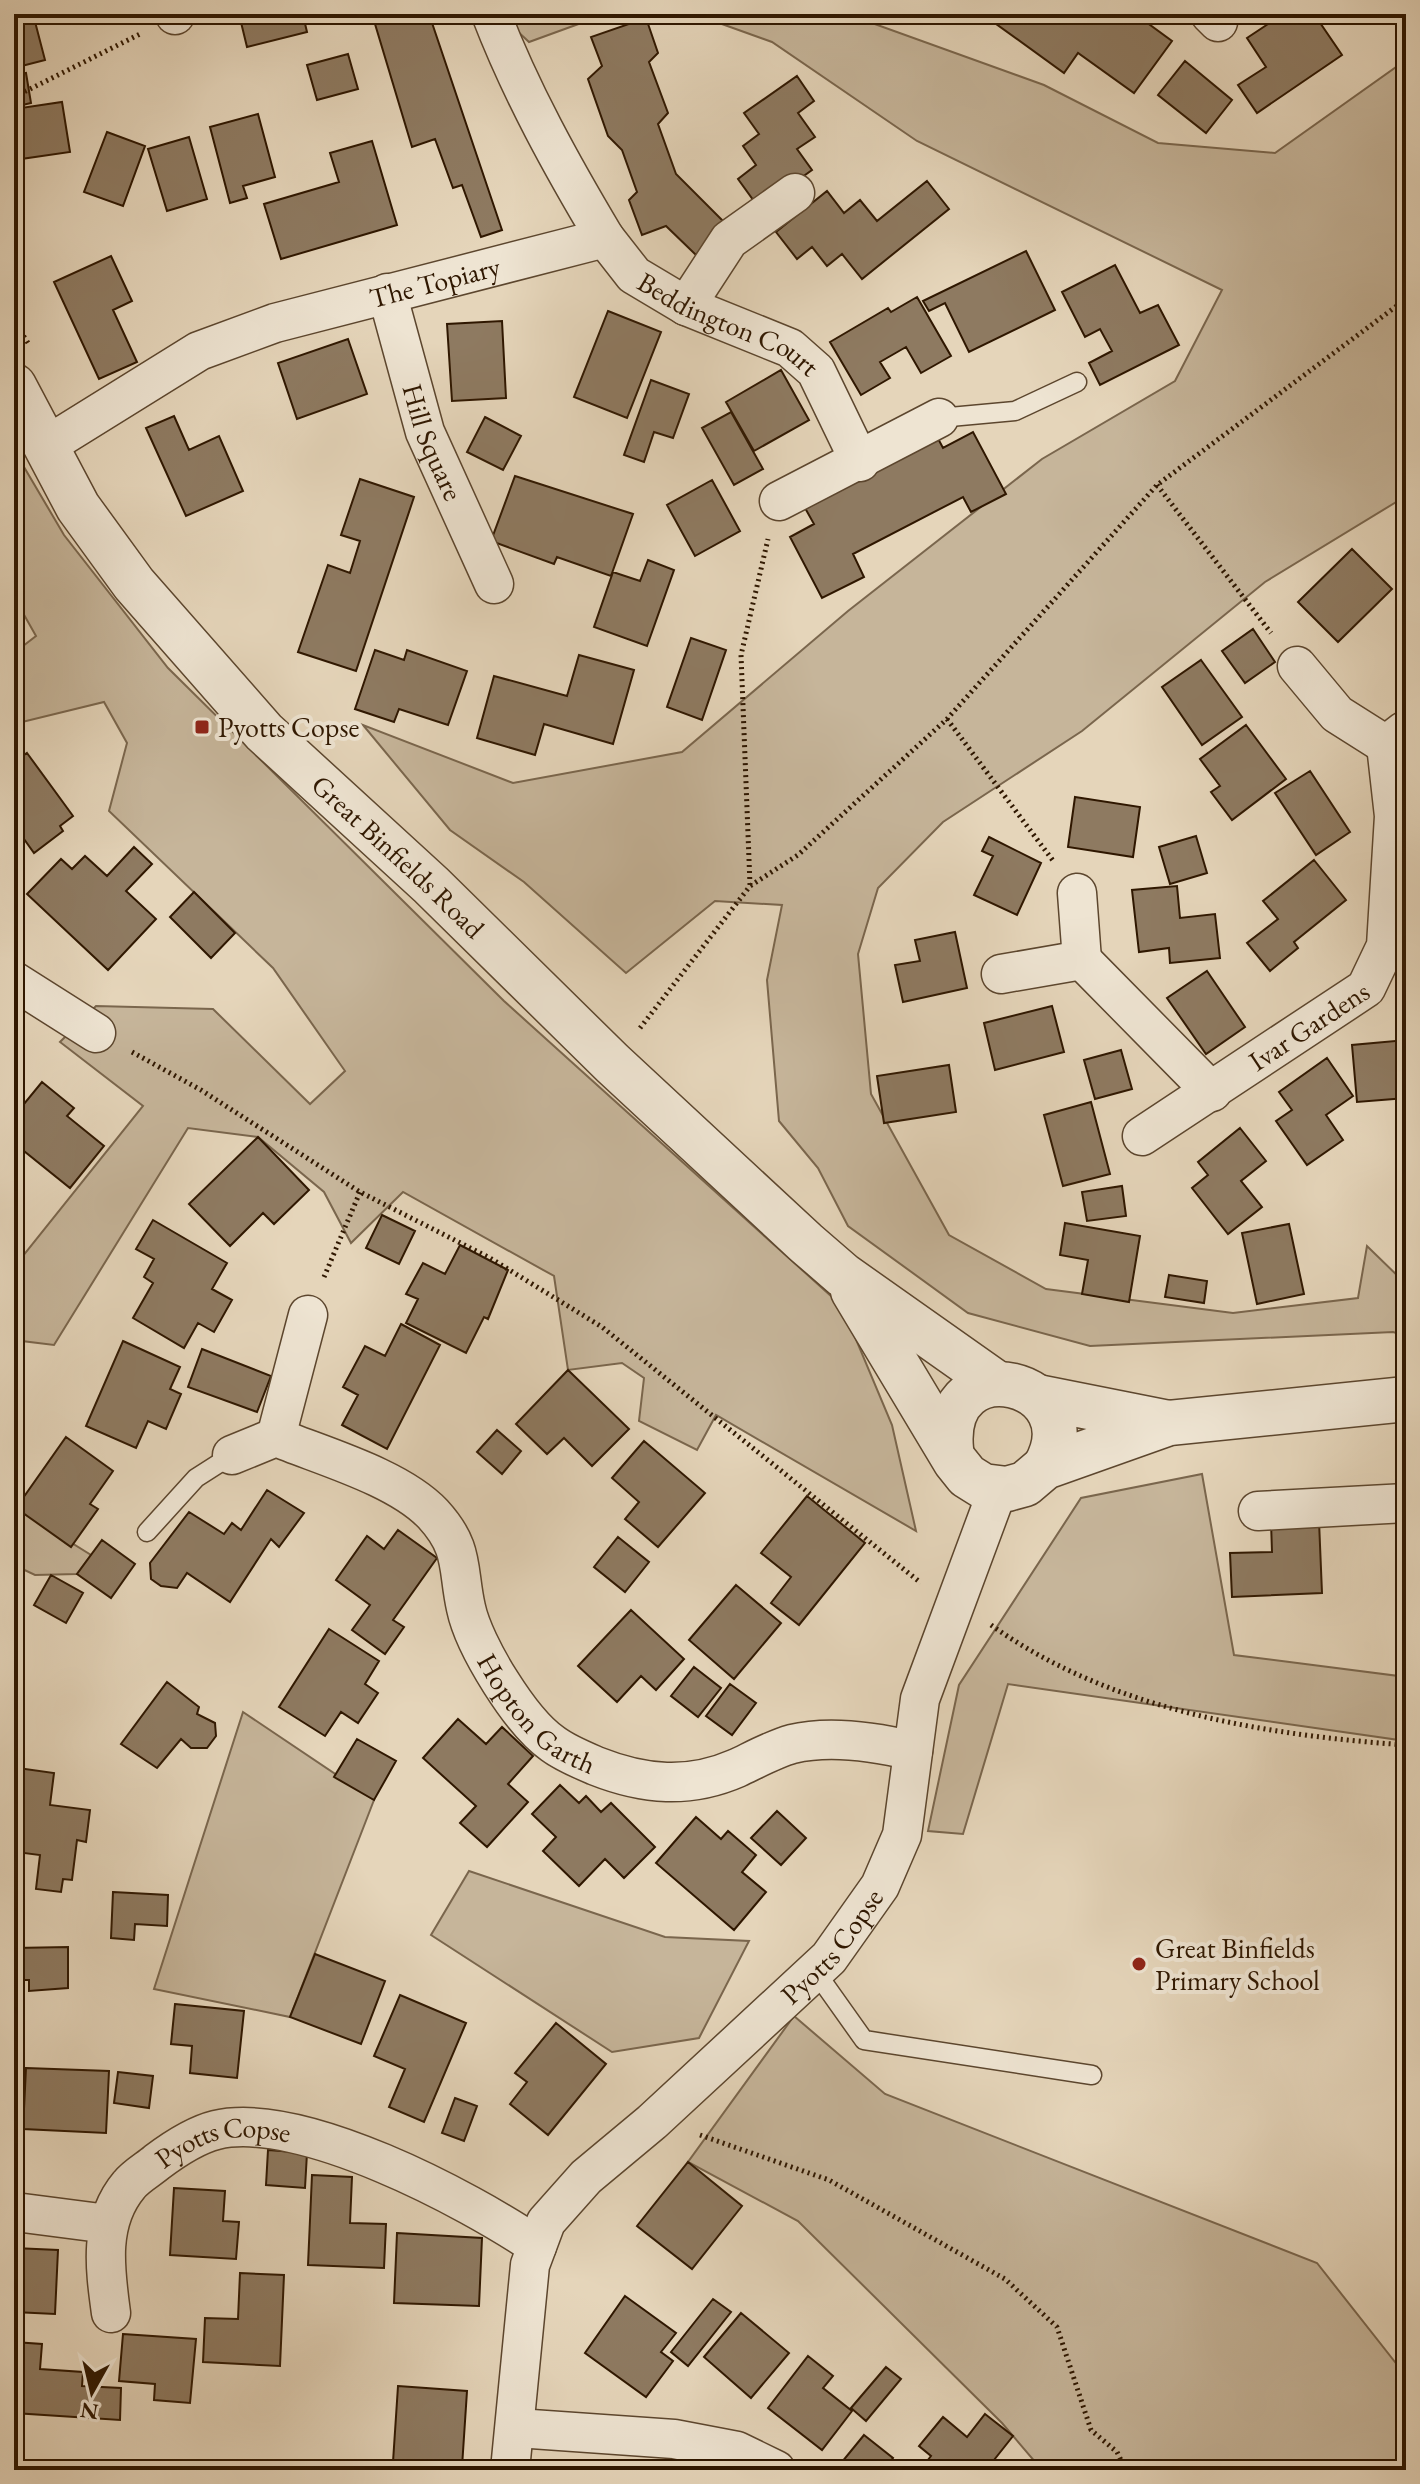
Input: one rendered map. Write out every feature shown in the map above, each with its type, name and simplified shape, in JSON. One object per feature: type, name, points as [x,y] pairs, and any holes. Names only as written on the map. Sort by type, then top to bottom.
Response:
[{"type":"street","points":[[491,14],[507,57],[562,168],[605,238]]},
{"type":"street","points":[[686,306],[729,240],[795,193]]},
{"type":"street","name":"The Topiary","points":[[46,446],[199,351],[275,323],[605,238]]},
{"type":"street","name":"Beddington Court","points":[[605,238],[634,275],[686,306],[790,348],[816,371],[860,462]]},
{"type":"street","name":"Hill Square","points":[[387,293],[425,432],[494,584]]},
{"type":"street","name":"Great Binfields Road","points":[[14,386],[78,507],[134,584],[264,732],[431,885],[612,1063],[843,1275],[996,1383],[1014,1384],[1038,1397],[1169,1423]]},
{"type":"street","points":[[779,501],[860,462],[939,418]]},
{"type":"street","name":"Ivar Gardens","points":[[1142,1136],[1366,988],[1396,949],[1396,737],[1337,714],[1297,666]]},
{"type":"street","points":[[1077,893],[1082,960],[1212,1092]]},
{"type":"street","points":[[1001,974],[1082,960]]},
{"type":"street","points":[[14,981],[96,1033]]},
{"type":"street","name":"Great Binfields Road","points":[[843,1275],[972,1471],[1025,1484],[1045,1467],[1169,1423],[1406,1399]]},
{"type":"street","points":[[232,1455],[276,1437],[308,1315]]},
{"type":"street","points":[[972,1471],[949,1431],[959,1406],[980,1388],[996,1383]]},
{"type":"street","points":[[1038,1397],[1052,1418],[1055,1436],[1052,1455],[1045,1467]]},
{"type":"street","name":"Hopton Garth","points":[[276,1437],[393,1485],[432,1513],[460,1555],[466,1608],[479,1649],[511,1697],[551,1743],[573,1754],[637,1779],[682,1784],[722,1774],[792,1744],[842,1741],[913,1751]]},
{"type":"street","name":"Pyotts Copse","points":[[510,2470],[517,2428],[530,2265],[546,2222],[586,2177],[652,2122],[829,1958],[885,1873],[902,1835],[920,1699],[974,1556],[972,1471]]},
{"type":"street","points":[[1258,1511],[1406,1503]]},
{"type":"street","name":"Pyotts Copse","points":[[111,2313],[104,2265],[108,2224],[129,2184],[171,2152],[215,2130],[249,2127],[322,2142],[412,2175],[488,2212],[537,2246]]},
{"type":"street","points":[[23,2213],[108,2224]]},
{"type":"street","points":[[517,2428],[674,2439],[737,2451],[776,2470]]},
{"type":"lane","points":[[939,418],[1015,411],[1077,382]]},
{"type":"lane","points":[[147,1532],[196,1478],[232,1455]]},
{"type":"lane","points":[[815,1971],[864,2040],[1092,2075]]},
{"type":"path","points":[[14,97],[175,15]]},
{"type":"path","points":[[612,1063],[750,886],[798,855],[947,719],[1157,485],[1406,299]]},
{"type":"path","points":[[1157,485],[1297,666]]},
{"type":"path","points":[[750,886],[741,655],[756,582],[779,501]]},
{"type":"path","points":[[947,719],[1077,893]]},
{"type":"path","points":[[96,1033],[201,1090],[360,1192],[490,1258],[602,1327],[895,1563]]},
{"type":"path","points":[[308,1315],[360,1192]]},
{"type":"path","points":[[953,1609],[988,1623],[1012,1640],[1101,1684],[1223,1723],[1326,1740],[1406,1745]]},
{"type":"path","points":[[652,2122],[711,2138],[829,2180],[1005,2279],[1057,2327],[1091,2430],[1117,2452],[1126,2470]]},
{"type":"shaded area","points":[[499,14],[606,14],[529,42]]},
{"type":"shaded area","points":[[694,14],[847,14],[1044,85],[1158,143],[1275,153],[1406,60],[1406,496],[1265,582],[1082,731],[943,822],[878,888],[858,954],[871,1094],[949,1235],[1046,1289],[1233,1313],[1358,1298],[1367,1246],[1406,1284],[1406,1336],[1393,1332],[1090,1346],[968,1313],[848,1226],[818,1168],[779,1121],[767,980],[782,905],[715,901],[626,973],[524,882],[450,830],[363,725],[513,783],[682,752],[848,611],[1042,459],[1175,381],[1222,290],[917,141],[772,42]]},
{"type":"shaded area","points":[[14,450],[64,535],[168,668],[504,1001],[842,1306],[892,1425],[916,1531],[716,1415],[697,1450],[639,1421],[644,1378],[622,1363],[568,1370],[554,1276],[403,1192],[351,1243],[324,1192],[258,1137],[188,1128],[54,1345],[14,1340],[14,1267],[143,1106],[60,1042],[96,1006],[213,1009],[310,1104],[345,1071],[273,968],[109,811],[127,743],[104,702],[14,724],[14,653],[36,636],[14,597]]},
{"type":"shaded area","points":[[1202,1474],[1234,1655],[1406,1677],[1406,1741],[1008,1684],[963,1834],[928,1831],[959,1685],[1081,1498]]},
{"type":"shaded area","points":[[14,1507],[91,1555],[77,1574],[35,1575],[14,1565]]},
{"type":"shaded area","points":[[243,1712],[374,1800],[290,2017],[154,1989]]},
{"type":"shaded area","points":[[469,1871],[665,1937],[749,1941],[699,2038],[612,2052],[431,1935]]},
{"type":"shaded area","points":[[794,2016],[885,2094],[1317,2263],[1406,2376],[1406,2470],[1042,2470],[1002,2423],[798,2221],[688,2162]]},
{"type":"building","points":[[14,14],[33,14],[45,60],[14,68]]},
{"type":"building","points":[[239,14],[309,14],[303,15],[307,32],[247,47]]},
{"type":"building","points":[[372,14],[429,14],[502,230],[481,237],[462,185],[453,188],[435,139],[412,147]]},
{"type":"building","points":[[998,14],[1091,14],[1099,20],[1103,14],[1123,14],[1131,20],[1135,14],[1172,41],[1134,93],[1078,53],[1064,73],[992,21]]},
{"type":"building","points":[[1283,14],[1314,14],[1342,55],[1257,113],[1238,85],[1266,67],[1247,38]]},
{"type":"building","points":[[646,18],[658,53],[649,62],[668,113],[658,124],[676,174],[727,225],[696,255],[666,226],[642,235],[629,200],[637,192],[622,150],[608,136],[588,79],[602,66],[591,37]]},
{"type":"building","points":[[348,54],[358,89],[317,100],[307,65]]},
{"type":"building","points":[[1185,61],[1232,100],[1206,133],[1158,95]]},
{"type":"building","points":[[26,73],[31,103],[14,107],[14,75]]},
{"type":"building","points":[[797,76],[814,101],[798,113],[815,137],[797,149],[812,170],[759,208],[738,179],[756,165],[743,146],[759,134],[744,113]]},
{"type":"building","points":[[62,102],[70,152],[14,160],[14,109]]},
{"type":"building","points":[[258,114],[275,177],[243,186],[247,198],[230,203],[210,127]]},
{"type":"building","points":[[107,132],[145,146],[123,206],[84,192]]},
{"type":"building","points":[[189,137],[207,199],[167,211],[148,149]]},
{"type":"building","points":[[372,141],[397,225],[281,259],[264,204],[339,182],[330,153]]},
{"type":"building","points":[[927,181],[949,209],[862,279],[842,254],[827,266],[812,247],[797,259],[776,232],[827,191],[844,213],[860,200],[877,221]]},
{"type":"building","points":[[1026,251],[1055,310],[969,352],[945,303],[929,311],[923,301]]},
{"type":"building","points":[[111,256],[132,301],[113,310],[137,362],[99,379],[54,282]]},
{"type":"building","points":[[1115,265],[1140,313],[1158,305],[1179,345],[1100,385],[1089,363],[1112,351],[1100,329],[1085,337],[1062,292]]},
{"type":"building","points":[[917,297],[951,356],[921,373],[906,347],[880,362],[890,378],[861,395],[830,342],[888,308],[891,312]]},
{"type":"building","points":[[608,311],[661,332],[627,418],[574,397]]},
{"type":"building","points":[[502,321],[506,398],[452,401],[447,324]]},
{"type":"building","points":[[348,339],[367,394],[297,419],[278,363]]},
{"type":"building","points":[[781,370],[809,420],[754,451],[726,402]]},
{"type":"building","points":[[651,380],[689,394],[673,438],[654,432],[644,462],[624,455]]},
{"type":"building","points":[[731,412],[763,469],[734,485],[702,428]]},
{"type":"building","points":[[174,416],[189,450],[219,436],[243,491],[186,516],[146,428]]},
{"type":"building","points":[[485,417],[521,436],[503,470],[467,452]]},
{"type":"building","points":[[934,431],[943,448],[973,432],[1006,494],[971,512],[963,497],[853,554],[864,577],[822,598],[790,537],[814,524],[800,499]]},
{"type":"building","points":[[515,476],[633,514],[611,576],[557,557],[554,564],[491,541]]},
{"type":"building","points":[[360,479],[414,497],[356,671],[298,652],[328,565],[350,573],[360,541],[341,535]]},
{"type":"building","points":[[712,480],[740,531],[695,556],[667,505]]},
{"type":"building","points":[[1352,549],[1392,589],[1338,642],[1298,602]]},
{"type":"building","points":[[648,560],[674,570],[647,646],[594,627],[613,572],[640,581]]},
{"type":"building","points":[[1253,629],[1275,662],[1245,683],[1222,651]]},
{"type":"building","points":[[691,638],[726,650],[702,720],[667,707]]},
{"type":"building","points":[[375,650],[404,660],[407,650],[467,671],[448,725],[399,709],[394,722],[355,709]]},
{"type":"building","points":[[579,655],[634,670],[613,744],[544,724],[535,755],[477,738],[494,676],[567,696]]},
{"type":"building","points":[[1201,660],[1242,717],[1202,745],[1162,687]]},
{"type":"building","points":[[1246,725],[1286,779],[1232,820],[1211,792],[1220,786],[1200,759]]},
{"type":"building","points":[[27,753],[73,816],[60,826],[63,831],[34,853],[14,825],[14,762]]},
{"type":"building","points":[[1310,771],[1350,832],[1316,855],[1275,793]]},
{"type":"building","points":[[1075,797],[1140,807],[1133,857],[1068,847]]},
{"type":"building","points":[[1196,836],[1207,873],[1170,884],[1159,847]]},
{"type":"building","points":[[989,837],[1041,863],[1017,915],[974,895],[993,856],[982,851]]},
{"type":"building","points":[[134,847],[152,864],[126,891],[156,919],[108,970],[27,894],[61,859],[72,869],[85,856],[107,876]]},
{"type":"building","points":[[1314,860],[1346,900],[1294,942],[1298,948],[1270,971],[1247,943],[1278,919],[1263,901]]},
{"type":"building","points":[[1177,886],[1180,918],[1215,914],[1220,958],[1170,963],[1169,948],[1139,952],[1132,890]]},
{"type":"building","points":[[194,892],[235,933],[211,958],[170,917]]},
{"type":"building","points":[[955,932],[967,988],[903,1002],[895,965],[920,961],[915,940]]},
{"type":"building","points":[[1207,971],[1245,1027],[1206,1054],[1167,998]]},
{"type":"building","points":[[1052,1006],[1064,1052],[995,1070],[984,1023]]},
{"type":"building","points":[[1406,1040],[1406,1098],[1357,1102],[1352,1045]]},
{"type":"building","points":[[1121,1050],[1132,1089],[1095,1099],[1084,1060]]},
{"type":"building","points":[[1327,1058],[1353,1096],[1326,1115],[1343,1140],[1307,1165],[1276,1121],[1292,1110],[1279,1092]]},
{"type":"building","points":[[949,1065],[956,1112],[884,1123],[877,1076]]},
{"type":"building","points":[[42,1082],[74,1108],[67,1116],[104,1146],[70,1188],[14,1143],[14,1116]]},
{"type":"building","points":[[1091,1102],[1110,1174],[1063,1186],[1044,1115]]},
{"type":"building","points":[[1240,1128],[1266,1161],[1241,1181],[1262,1207],[1228,1234],[1192,1188],[1208,1175],[1198,1162]]},
{"type":"building","points":[[258,1137],[309,1190],[274,1224],[263,1213],[230,1246],[189,1204]]},
{"type":"building","points":[[1122,1186],[1126,1216],[1087,1221],[1082,1192]]},
{"type":"building","points":[[382,1215],[415,1231],[399,1264],[366,1248]]},
{"type":"building","points":[[153,1220],[227,1263],[212,1289],[232,1300],[214,1332],[198,1323],[184,1348],[133,1318],[153,1283],[144,1277],[154,1259],[136,1249]]},
{"type":"building","points":[[1065,1223],[1140,1236],[1129,1302],[1082,1294],[1088,1260],[1060,1255]]},
{"type":"building","points":[[1289,1224],[1304,1294],[1257,1304],[1242,1233]]},
{"type":"building","points":[[460,1245],[508,1270],[488,1319],[484,1317],[466,1353],[406,1323],[418,1299],[406,1294],[423,1263],[445,1274]]},
{"type":"building","points":[[1169,1275],[1207,1281],[1204,1303],[1165,1297]]},
{"type":"building","points":[[401,1324],[440,1345],[387,1449],[342,1425],[358,1395],[343,1387],[365,1346],[385,1356]]},
{"type":"building","points":[[123,1341],[180,1367],[170,1389],[181,1394],[166,1429],[148,1421],[136,1448],[86,1426]]},
{"type":"building","points":[[202,1349],[271,1376],[257,1412],[188,1387]]},
{"type":"building","points":[[568,1370],[629,1429],[592,1466],[564,1438],[547,1454],[516,1424]]},
{"type":"building","points":[[497,1430],[521,1451],[502,1474],[477,1452]]},
{"type":"building","points":[[66,1437],[113,1471],[90,1504],[98,1509],[71,1547],[16,1508]]},
{"type":"building","points":[[644,1441],[705,1493],[658,1547],[625,1519],[639,1502],[612,1478]]},
{"type":"building","points":[[267,1490],[304,1513],[279,1547],[271,1539],[230,1602],[187,1573],[177,1588],[161,1586],[151,1579],[150,1563],[189,1512],[224,1534],[232,1523],[241,1530]]},
{"type":"building","points":[[807,1496],[865,1543],[799,1625],[771,1603],[791,1577],[761,1553]]},
{"type":"building","points":[[1319,1521],[1322,1593],[1232,1597],[1230,1553],[1272,1552],[1271,1522]]},
{"type":"building","points":[[398,1530],[437,1558],[393,1620],[404,1627],[385,1654],[352,1630],[370,1605],[336,1580],[367,1536],[384,1549]]},
{"type":"building","points":[[618,1537],[649,1562],[625,1592],[594,1567]]},
{"type":"building","points":[[102,1540],[135,1564],[111,1598],[77,1574]]},
{"type":"building","points":[[51,1575],[83,1593],[66,1623],[34,1605]]},
{"type":"building","points":[[736,1585],[781,1623],[734,1679],[689,1640]]},
{"type":"building","points":[[631,1610],[684,1659],[656,1690],[641,1676],[617,1702],[578,1666]]},
{"type":"building","points":[[329,1629],[379,1661],[365,1684],[378,1693],[358,1723],[341,1712],[325,1736],[279,1707]]},
{"type":"building","points":[[694,1667],[721,1688],[698,1717],[671,1696]]},
{"type":"building","points":[[167,1682],[199,1707],[197,1714],[215,1723],[216,1736],[207,1748],[191,1748],[181,1739],[157,1768],[121,1744]]},
{"type":"building","points":[[730,1684],[756,1703],[732,1735],[706,1716]]},
{"type":"building","points":[[458,1719],[486,1744],[502,1727],[533,1756],[508,1784],[528,1802],[487,1847],[460,1823],[476,1806],[423,1758]]},
{"type":"building","points":[[357,1739],[396,1761],[374,1800],[334,1777]]},
{"type":"building","points":[[18,1768],[54,1773],[50,1805],[90,1810],[86,1842],[77,1840],[72,1880],[63,1879],[61,1892],[36,1889],[40,1855],[16,1852],[20,1825],[14,1824]]},
{"type":"building","points":[[560,1785],[579,1803],[586,1796],[601,1812],[611,1803],[655,1847],[624,1878],[605,1859],[579,1886],[543,1851],[556,1837],[532,1814]]},
{"type":"building","points":[[777,1811],[806,1838],[781,1865],[751,1838]]},
{"type":"building","points":[[696,1817],[721,1839],[728,1831],[756,1855],[742,1872],[766,1892],[734,1930],[656,1863]]},
{"type":"building","points":[[113,1892],[168,1895],[167,1926],[135,1924],[134,1940],[111,1938]]},
{"type":"building","points":[[68,1947],[68,1988],[29,1991],[29,1980],[14,1980],[14,1948]]},
{"type":"building","points":[[315,1954],[385,1981],[361,2044],[290,2017]]},
{"type":"building","points":[[400,1995],[466,2023],[424,2122],[389,2107],[405,2069],[374,2056]]},
{"type":"building","points":[[175,2004],[244,2011],[237,2078],[190,2073],[192,2046],[171,2044]]},
{"type":"building","points":[[556,2023],[606,2064],[548,2135],[510,2104],[527,2082],[515,2073]]},
{"type":"building","points":[[26,2068],[109,2071],[106,2133],[23,2129]]},
{"type":"building","points":[[118,2072],[153,2076],[149,2108],[114,2103]]},
{"type":"building","points":[[455,2098],[477,2106],[464,2141],[442,2133]]},
{"type":"building","points":[[268,2150],[307,2153],[305,2188],[266,2185]]},
{"type":"building","points":[[688,2162],[742,2206],[692,2269],[637,2226]]},
{"type":"building","points":[[312,2175],[352,2177],[350,2223],[386,2224],[384,2268],[308,2265]]},
{"type":"building","points":[[174,2188],[225,2191],[223,2221],[239,2222],[236,2259],[170,2255]]},
{"type":"building","points":[[397,2233],[482,2238],[479,2306],[394,2303]]},
{"type":"building","points":[[14,2248],[58,2250],[55,2314],[14,2312]]},
{"type":"building","points":[[240,2273],[284,2275],[280,2366],[203,2362],[205,2318],[238,2319]]},
{"type":"building","points":[[625,2296],[676,2333],[661,2352],[673,2361],[646,2397],[585,2353]]},
{"type":"building","points":[[713,2299],[731,2312],[688,2366],[671,2352]]},
{"type":"building","points":[[741,2313],[789,2353],[751,2398],[704,2357]]},
{"type":"building","points":[[123,2334],[196,2339],[190,2403],[154,2400],[155,2384],[119,2381]]},
{"type":"building","points":[[14,2342],[42,2344],[40,2369],[83,2372],[82,2386],[121,2388],[120,2420],[14,2413]]},
{"type":"building","points":[[808,2356],[833,2376],[823,2388],[852,2411],[822,2450],[768,2408]]},
{"type":"building","points":[[886,2367],[901,2379],[866,2421],[851,2408]]},
{"type":"building","points":[[398,2386],[467,2391],[462,2467],[393,2462]]},
{"type":"building","points":[[985,2414],[1013,2436],[986,2470],[920,2470],[931,2456],[919,2446],[943,2417],[967,2437]]},
{"type":"building","points":[[864,2435],[893,2458],[884,2470],[837,2468]]},
{"type":"place","name":"Pyotts Copse","points":[[202,727]]},
{"type":"place","name":"Great Binfields Primary School","points":[[1139,1964]]}]
